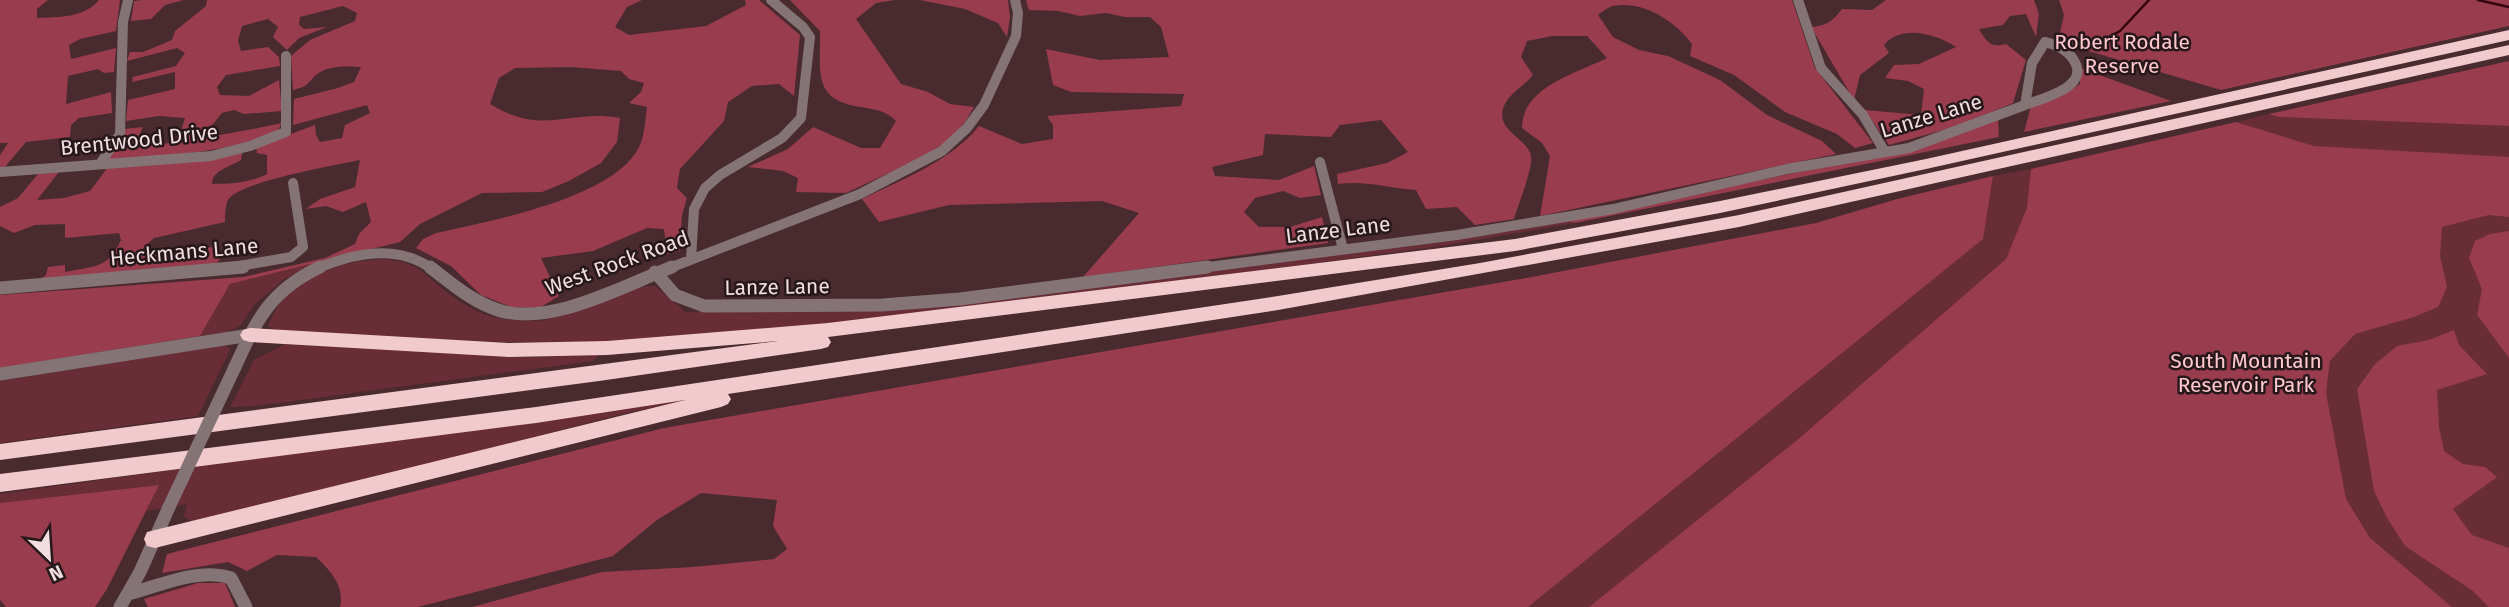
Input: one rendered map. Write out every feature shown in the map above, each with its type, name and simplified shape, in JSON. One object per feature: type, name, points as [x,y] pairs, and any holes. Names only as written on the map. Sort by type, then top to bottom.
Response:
[{"type":"highway","points":[[250,335],[509,350],[607,348],[828,330],[1514,245],[1720,207],[2509,35]]},
{"type":"highway","points":[[155,540],[621,422],[748,393],[880,367],[1480,269],[1739,221],[2509,50]]},
{"type":"highway","points":[[0,452],[599,374],[1314,271]]},
{"type":"highway","points":[[0,483],[536,415],[1278,303]]},
{"type":"street","points":[[100,164],[120,134],[123,22],[128,0]]},
{"type":"street","points":[[691,258],[694,209],[705,188],[720,175],[790,131],[803,111],[810,37],[803,27],[771,0]]},
{"type":"street","name":"West Rock Road","points":[[124,601],[250,335],[269,302],[295,280],[322,267],[365,255],[392,253],[415,259],[493,310],[522,314],[569,307],[878,186],[928,160],[954,141],[978,115],[1013,44],[1018,24],[1015,0]]},
{"type":"street","points":[[1798,0],[1821,68],[1863,115],[1885,152]]},
{"type":"street","name":"Lanze Lane","points":[[655,272],[675,295],[704,306],[882,305],[960,299],[1552,220],[1787,169],[1885,152],[1940,138],[2025,106],[2070,88],[2078,72],[2073,59],[2055,44],[2045,42],[2036,51],[2025,90],[2025,106]]},
{"type":"street","name":"Brentwood Drive","points":[[0,172],[211,156],[250,146],[286,132],[286,56]]},
{"type":"street","points":[[1320,162],[1343,249]]},
{"type":"street","name":"Heckmans Lane","points":[[0,288],[245,267],[291,257],[303,247],[293,183]]},
{"type":"street","points":[[0,374],[250,335]]},
{"type":"street","points":[[124,601],[208,575],[222,574],[231,578],[246,607]]},
{"type":"green space","points":[[0,0],[48,0],[37,9],[37,18],[79,13],[99,0],[120,0],[116,31],[80,39],[69,45],[71,59],[116,48],[114,72],[104,73],[98,69],[68,76],[66,104],[111,92],[112,113],[79,118],[71,125],[70,137],[26,142],[4,168],[0,168],[0,155],[8,143],[0,143]]},
{"type":"green space","points":[[184,0],[165,5],[151,19],[131,21],[134,1]]},
{"type":"green space","points":[[207,0],[642,0],[627,7],[615,27],[629,35],[706,26],[746,5],[745,0],[759,0],[800,35],[794,96],[779,84],[752,86],[728,102],[724,121],[680,169],[677,188],[687,198],[682,215],[680,251],[667,254],[664,229],[647,228],[593,251],[541,258],[559,296],[539,308],[511,307],[481,295],[451,266],[416,248],[423,239],[436,233],[518,214],[579,193],[627,164],[642,141],[647,107],[629,103],[641,92],[644,83],[629,79],[621,71],[571,67],[515,68],[499,78],[490,104],[509,114],[541,121],[601,116],[620,118],[617,142],[601,163],[569,181],[542,192],[482,193],[420,224],[400,242],[230,284],[200,336],[0,368],[0,295],[243,277],[325,258],[355,244],[359,234],[371,222],[366,202],[343,212],[326,206],[306,209],[320,199],[355,187],[360,160],[289,175],[249,187],[228,200],[225,222],[154,238],[142,249],[147,253],[213,247],[223,255],[216,264],[38,281],[46,275],[48,267],[65,265],[65,272],[99,265],[111,256],[121,240],[119,233],[65,238],[65,224],[35,225],[14,233],[0,226],[0,207],[18,198],[38,174],[59,172],[37,200],[64,198],[90,191],[108,167],[243,150],[241,160],[218,172],[212,184],[240,182],[267,174],[267,155],[257,153],[256,147],[315,125],[320,142],[342,138],[345,125],[370,113],[367,105],[293,125],[294,99],[354,82],[361,67],[326,69],[304,86],[293,90],[291,56],[310,40],[355,21],[357,13],[343,6],[300,17],[299,25],[304,29],[327,27],[299,38],[287,50],[273,37],[278,27],[268,19],[242,26],[238,41],[241,51],[268,47],[279,57],[280,66],[226,75],[217,87],[220,95],[249,96],[279,80],[282,111],[244,114],[234,110],[222,113],[209,129],[209,137],[282,123],[277,132],[215,149],[107,160],[124,138],[124,129],[143,127],[136,142],[139,146],[171,143],[181,131],[185,118],[159,116],[126,121],[128,100],[175,89],[175,72],[132,82],[133,77],[176,66],[185,53],[177,48],[127,61],[130,52],[143,52],[172,40],[175,31],[206,6]]},
{"type":"green space","points":[[790,0],[895,0],[876,3],[856,19],[901,84],[928,92],[950,104],[974,107],[965,122],[948,141],[917,160],[846,193],[796,192],[798,178],[783,171],[748,167],[788,149],[813,127],[861,148],[880,148],[896,121],[880,111],[845,103],[826,90],[820,71],[820,31]]},
{"type":"green space","points":[[920,0],[1008,0],[1010,17],[1007,37],[998,23],[965,9]]},
{"type":"green space","points":[[1026,0],[1792,0],[1815,68],[1873,143],[1855,148],[1837,134],[1785,112],[1734,75],[1690,56],[1692,44],[1667,20],[1647,9],[1624,5],[1611,7],[1598,15],[1613,37],[1639,50],[1668,56],[1720,80],[1767,115],[1822,141],[1836,154],[1540,216],[1550,156],[1542,143],[1522,128],[1524,114],[1540,92],[1566,76],[1607,58],[1587,36],[1552,36],[1527,41],[1521,57],[1533,75],[1509,98],[1502,112],[1506,126],[1524,143],[1531,156],[1528,178],[1514,219],[1475,225],[1457,207],[1426,209],[1416,190],[1367,184],[1338,184],[1337,174],[1387,163],[1408,152],[1381,120],[1340,125],[1331,137],[1265,134],[1263,155],[1212,167],[1215,176],[1279,180],[1314,166],[1321,195],[1300,198],[1283,191],[1255,198],[1244,212],[1259,227],[1290,227],[1322,217],[1328,243],[1083,277],[1139,213],[1102,201],[949,205],[879,222],[862,199],[940,159],[954,150],[979,126],[1022,144],[1053,139],[1053,125],[1047,116],[1181,106],[1184,94],[1071,92],[1053,85],[1046,49],[1100,60],[1169,57],[1161,27],[1150,17],[1125,17],[1106,13],[1080,16],[1059,11],[1029,10]]},
{"type":"green space","points":[[1886,0],[2034,0],[2039,14],[2036,37],[2026,14],[2010,16],[2003,25],[1979,29],[1990,43],[2006,44],[2026,60],[2013,103],[1958,126],[1889,145],[1865,110],[1921,115],[1924,89],[1908,81],[1885,78],[1894,65],[1919,64],[1956,47],[1939,38],[1919,33],[1891,39],[1884,45],[1889,53],[1860,75],[1854,100],[1811,27],[1829,22],[1842,9],[1872,10]]},
{"type":"green space","name":"Robert Rodale Reserve","points":[[2059,0],[2509,0],[2509,26],[2221,90],[2058,42],[2064,15]]},
{"type":"green space","points":[[2509,61],[2509,126],[2278,117],[2269,114]]},
{"type":"green space","points":[[2080,68],[2171,101],[2024,132],[2031,106],[2080,84]]},
{"type":"green space","name":"South Mountain Reservoir Park","points":[[2269,114],[2278,117],[2509,126],[2509,607],[1761,607],[1796,442],[1589,607],[1528,607],[1809,380],[1990,195],[1993,176],[2031,169],[2030,184],[2255,128],[2236,122]]},
{"type":"green space","points":[[1998,118],[1999,137],[1575,223],[1564,220],[1873,157]]},
{"type":"green space","name":"South Mountain Reservoir Park","points":[[2236,122],[2314,146],[2509,157],[2509,217],[2489,215],[2442,227],[2440,256],[2447,287],[2438,307],[2355,334],[2330,361],[2326,393],[2346,499],[2370,538],[2452,607],[1589,607],[1796,441],[2006,259],[2027,208],[2031,169]]},
{"type":"green space","points":[[1993,176],[1983,239],[1528,607],[472,607],[602,572],[774,559],[787,549],[773,526],[777,500],[701,493],[657,520],[613,556],[418,607],[340,607],[338,585],[316,557],[277,555],[247,571],[228,562],[162,573],[167,554],[664,428],[1526,278],[1816,223],[1897,199]]},
{"type":"green space","points":[[1564,220],[1575,223],[1441,246],[1272,269],[794,328],[575,345],[281,332],[268,326],[281,301],[299,285],[331,269],[368,260],[403,262],[417,268],[472,309],[502,319],[545,320],[623,292],[655,286],[685,312],[900,310]]},
{"type":"green space","points":[[2509,231],[2509,358],[2477,315],[2482,289],[2469,258],[2475,241],[2490,234]]},
{"type":"green space","points":[[325,260],[283,280],[254,305],[240,326],[225,333],[200,336],[230,284]]},
{"type":"green space","points":[[2454,330],[2459,345],[2487,374],[2437,390],[2439,427],[2444,451],[2463,464],[2485,467],[2497,477],[2453,509],[2472,535],[2509,548],[2509,607],[2489,607],[2473,591],[2405,546],[2374,491],[2357,389],[2375,364],[2397,346],[2429,340]]},
{"type":"green space","points":[[285,344],[529,357],[599,355],[593,361],[257,406],[230,407],[254,360]]},
{"type":"green space","points":[[224,345],[230,349],[198,416],[0,443],[0,381]]},
{"type":"green space","points":[[711,395],[627,413],[193,523],[184,516],[187,504],[147,511],[158,485],[0,503],[0,494]]},
{"type":"green space","points":[[159,485],[107,589],[95,607],[6,607],[0,600],[0,503]]},
{"type":"green space","points":[[198,583],[225,583],[235,607],[148,607],[144,599]]},
{"type":"waterway","points":[[2092,46],[2120,31],[2149,0]]},
{"type":"waterway","points":[[2478,0],[2509,7]]}]
